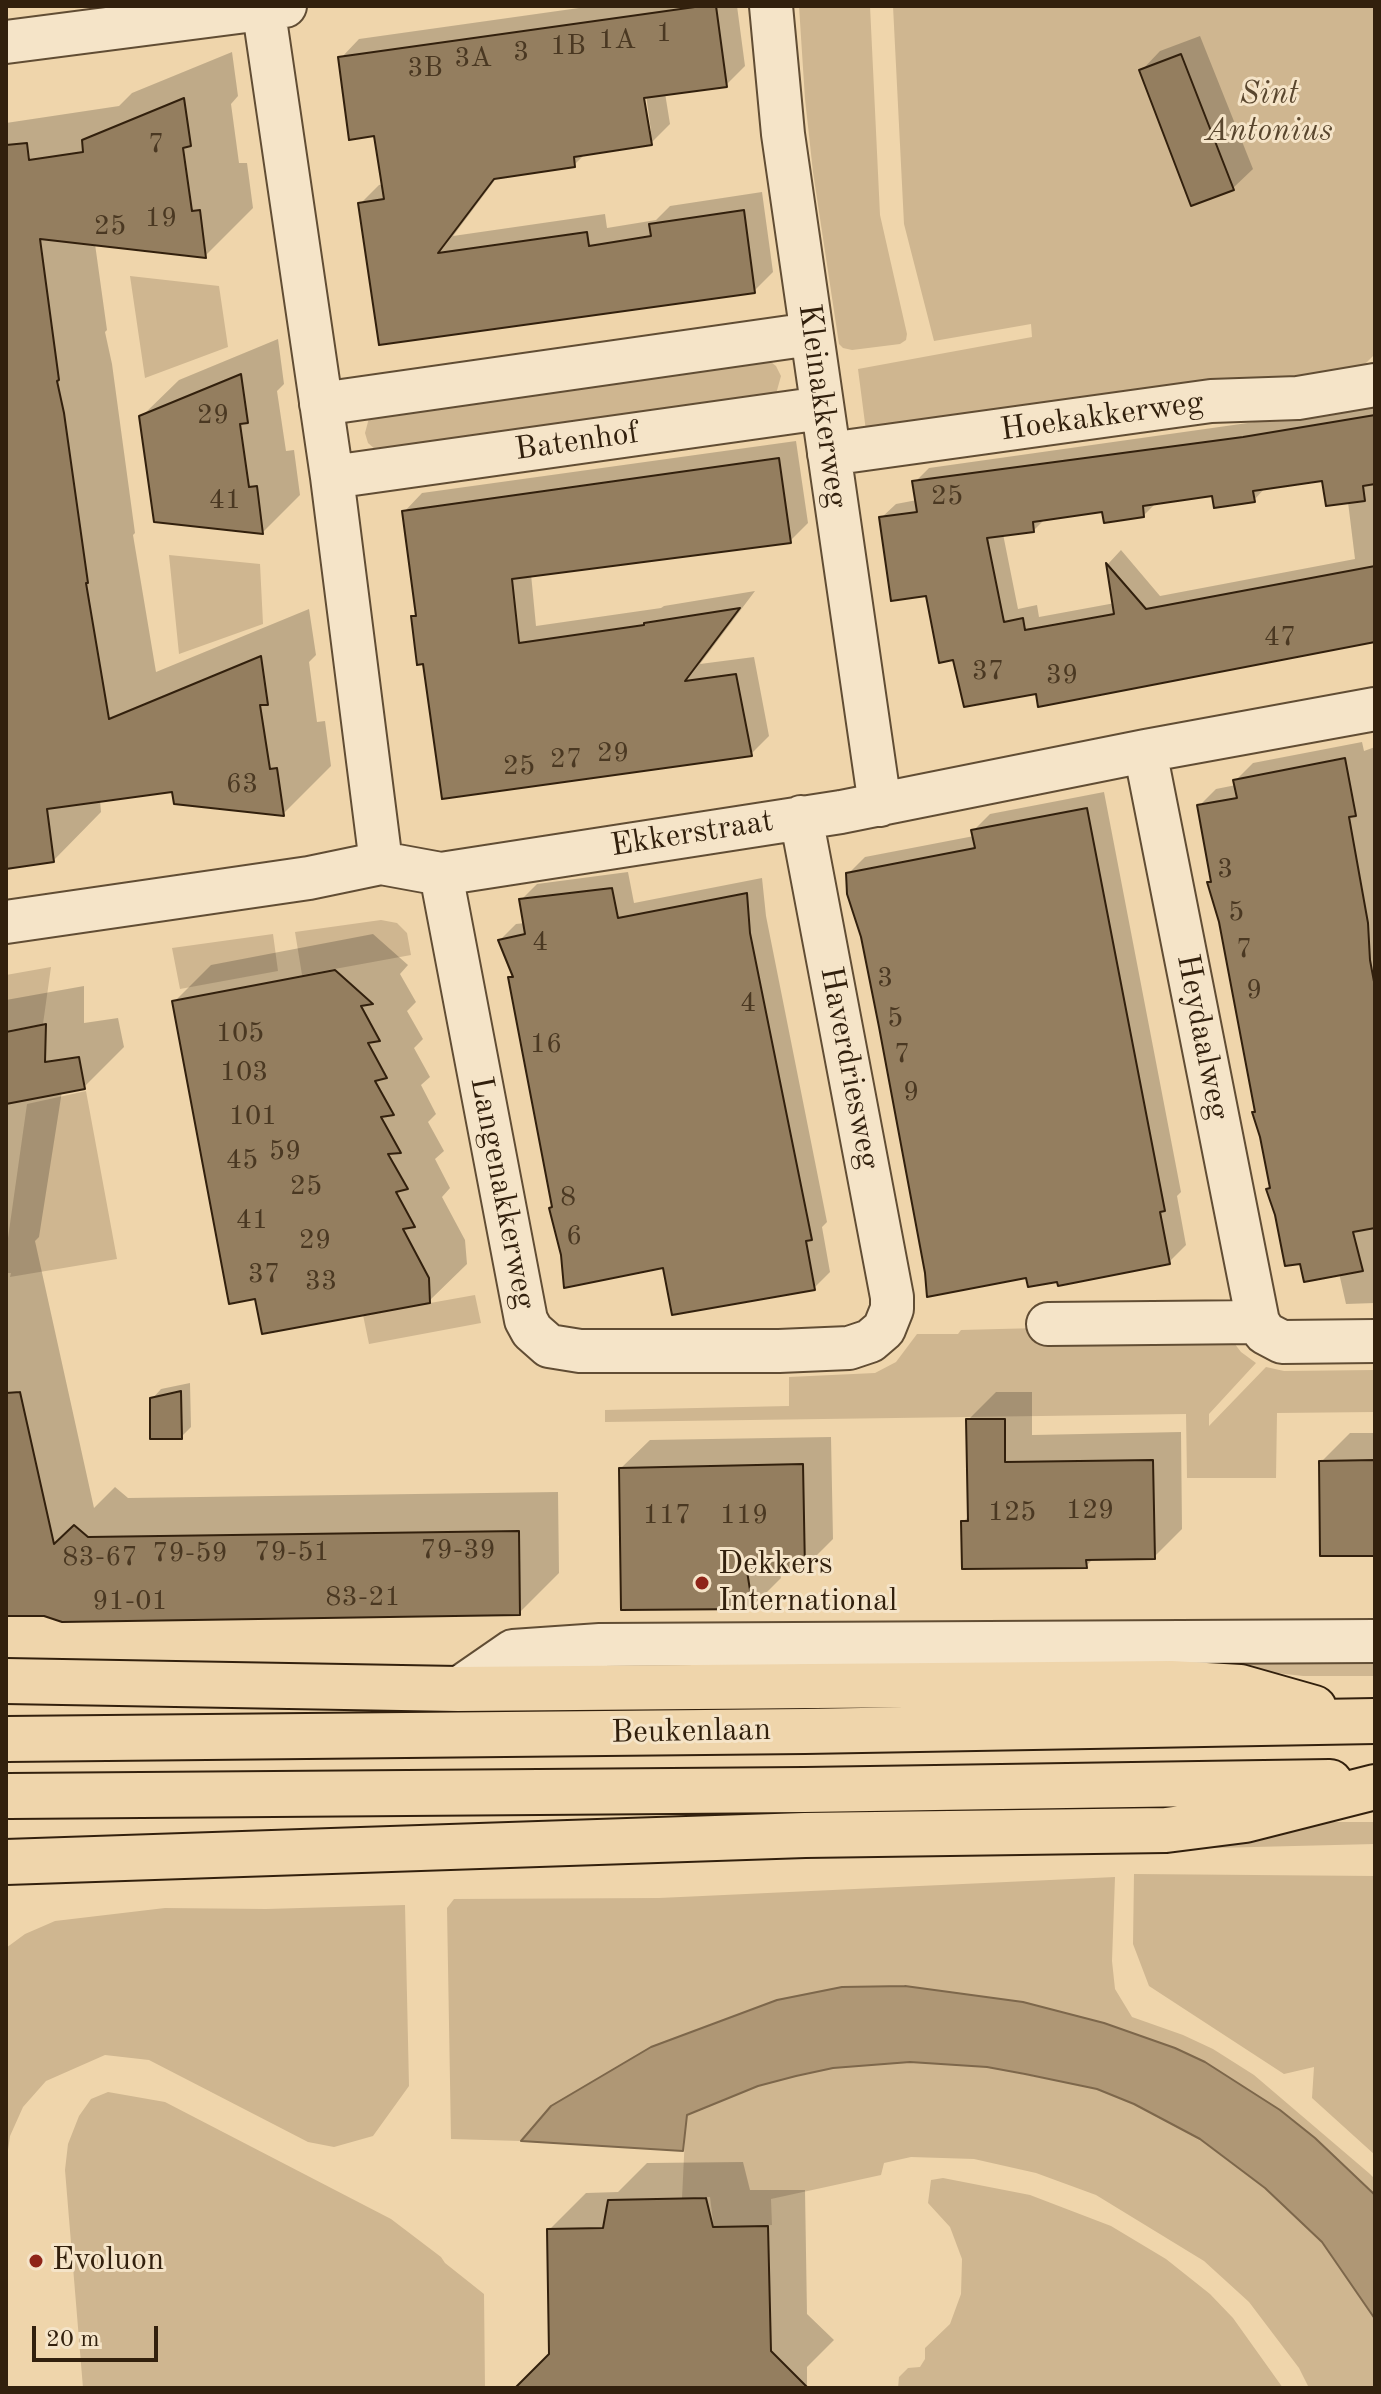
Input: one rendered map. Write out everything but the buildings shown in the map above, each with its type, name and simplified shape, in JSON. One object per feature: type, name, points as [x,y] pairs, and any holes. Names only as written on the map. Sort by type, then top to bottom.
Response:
[{"type":"main road","points":[[6,1681],[458,1689],[1171,1683],[1240,1687],[1367,1721]]},
{"type":"main road","name":"Beukenlaan","points":[[7,1739],[805,1731],[1367,1721]]},
{"type":"main road","points":[[6,1862],[789,1836],[1166,1830],[1245,1820],[1375,1784]]},
{"type":"main road","name":"Beukenlaan","points":[[9,1796],[1375,1784]]},
{"type":"street","name":"Kleinakkerweg","points":[[771,6],[783,134],[880,805]]},
{"type":"street","points":[[6,42],[271,7],[381,863]]},
{"type":"street","points":[[321,404],[811,334]]},
{"type":"street","name":"Hoekakkerweg","points":[[829,454],[1211,401],[1298,398],[1375,385]]},
{"type":"street","name":"Batenhof","points":[[332,477],[822,408]]},
{"type":"street","name":"Ekkerstraat","points":[[6,922],[309,878],[381,863],[441,874],[880,805],[1145,751],[1375,709]]},
{"type":"street","name":"Heydaalweg","points":[[1145,751],[1258,1322]]},
{"type":"street","name":"Haverdriesweg","points":[[801,817],[892,1297],[889,1320]]},
{"type":"street","name":"Langenakkerweg","points":[[441,874],[526,1320],[540,1339],[549,1346],[580,1351],[849,1348],[870,1341],[889,1320]]},
{"type":"street","points":[[1048,1324],[1258,1322],[1265,1333],[1282,1342],[1375,1341]]},
{"type":"street","points":[[458,1689],[513,1651],[600,1645],[1375,1641]]},
{"type":"green space","points":[[799,6],[870,6],[880,215],[907,334],[906,340],[900,344],[852,350],[839,344],[813,172]]},
{"type":"green space","name":"Sint Antonius","points":[[893,6],[1375,6],[1375,354],[1360,369],[866,431],[858,369],[1032,337],[1031,324],[934,341],[904,224]]},
{"type":"green space","points":[[130,276],[219,286],[228,347],[145,378]]},
{"type":"green space","points":[[767,359],[776,366],[781,376],[776,394],[376,450],[368,443],[365,433],[369,418]]},
{"type":"green space","points":[[169,555],[260,564],[263,624],[179,654]]},
{"type":"green space","points":[[381,920],[397,923],[407,933],[411,955],[302,975],[295,932]]},
{"type":"green space","points":[[273,934],[278,971],[180,989],[172,948]]},
{"type":"green space","points":[[51,967],[43,1024],[6,1031],[6,975]]},
{"type":"green space","points":[[86,1091],[117,1259],[10,1277],[11,1273],[6,1273],[6,1252],[27,1104]]},
{"type":"green space","points":[[475,1295],[481,1323],[369,1344],[363,1315]]},
{"type":"green space","points":[[1038,1328],[1231,1339],[1241,1352],[1256,1363],[1209,1414],[1209,1426],[1266,1367],[1284,1371],[1375,1370],[1375,1412],[1277,1413],[1276,1478],[1187,1478],[1186,1414],[605,1422],[605,1410],[789,1406],[789,1377],[875,1373],[896,1362],[917,1334]]},
{"type":"green space","points":[[1224,1658],[1375,1658],[1375,1676],[1303,1676],[1224,1667]]},
{"type":"green space","points":[[1329,1822],[1375,1822],[1375,1844],[1214,1848],[1215,1836]]},
{"type":"green space","points":[[1134,1874],[1375,1876],[1375,2155],[1312,2098],[1314,2067],[1284,2074],[1149,1986],[1133,1944]]},
{"type":"green space","points":[[1115,1877],[1112,1961],[1115,1989],[1132,2017],[1213,2049],[1254,2075],[1370,2174],[1375,2179],[1375,2195],[1315,2138],[1280,2110],[1205,2062],[1104,2023],[1023,2002],[551,2106],[521,2141],[451,2139],[447,1908],[454,1899],[659,1898]]},
{"type":"green space","points":[[405,1905],[409,2086],[373,2136],[334,2147],[308,2142],[149,2060],[105,2055],[46,2081],[23,2107],[10,2136],[8,2150],[6,1948],[25,1934],[55,1921],[165,1908]]},
{"type":"green space","points":[[910,2062],[987,2067],[1097,2089],[1134,2104],[1200,2139],[1265,2188],[1297,2217],[1322,2242],[1347,2275],[1375,2319],[1375,2388],[1309,2388],[1299,2368],[1249,2302],[1204,2261],[1096,2195],[1036,2173],[974,2159],[911,2157],[884,2163],[881,2175],[771,2199],[772,2225],[714,2229],[710,2197],[682,2198],[686,2115],[758,2086],[796,2076],[833,2068]]},
{"type":"green space","points":[[108,2092],[165,2102],[391,2219],[441,2257],[484,2294],[485,2388],[83,2388],[65,2170],[68,2144],[79,2116],[91,2099]]},
{"type":"green space","points":[[943,2178],[1030,2195],[1111,2226],[1166,2259],[1210,2294],[1233,2318],[1283,2388],[898,2388],[899,2377],[908,2368],[920,2367],[925,2359],[925,2348],[950,2324],[961,2294],[962,2259],[950,2227],[928,2203],[931,2180]]},
{"type":"shaded area","points":[[905,1986],[1023,2002],[1104,2023],[1205,2062],[1280,2110],[1315,2138],[1375,2195],[1375,2319],[1322,2242],[1265,2188],[1200,2139],[1134,2104],[1097,2089],[987,2067],[910,2062],[833,2068],[758,2086],[687,2115],[683,2151],[521,2141],[551,2106],[651,2047],[777,2000],[842,1987]]},
{"type":"place","name":"Dekkers International","points":[[702,1583]]},
{"type":"place","name":"Evoluon","points":[[36,2261]]}]
